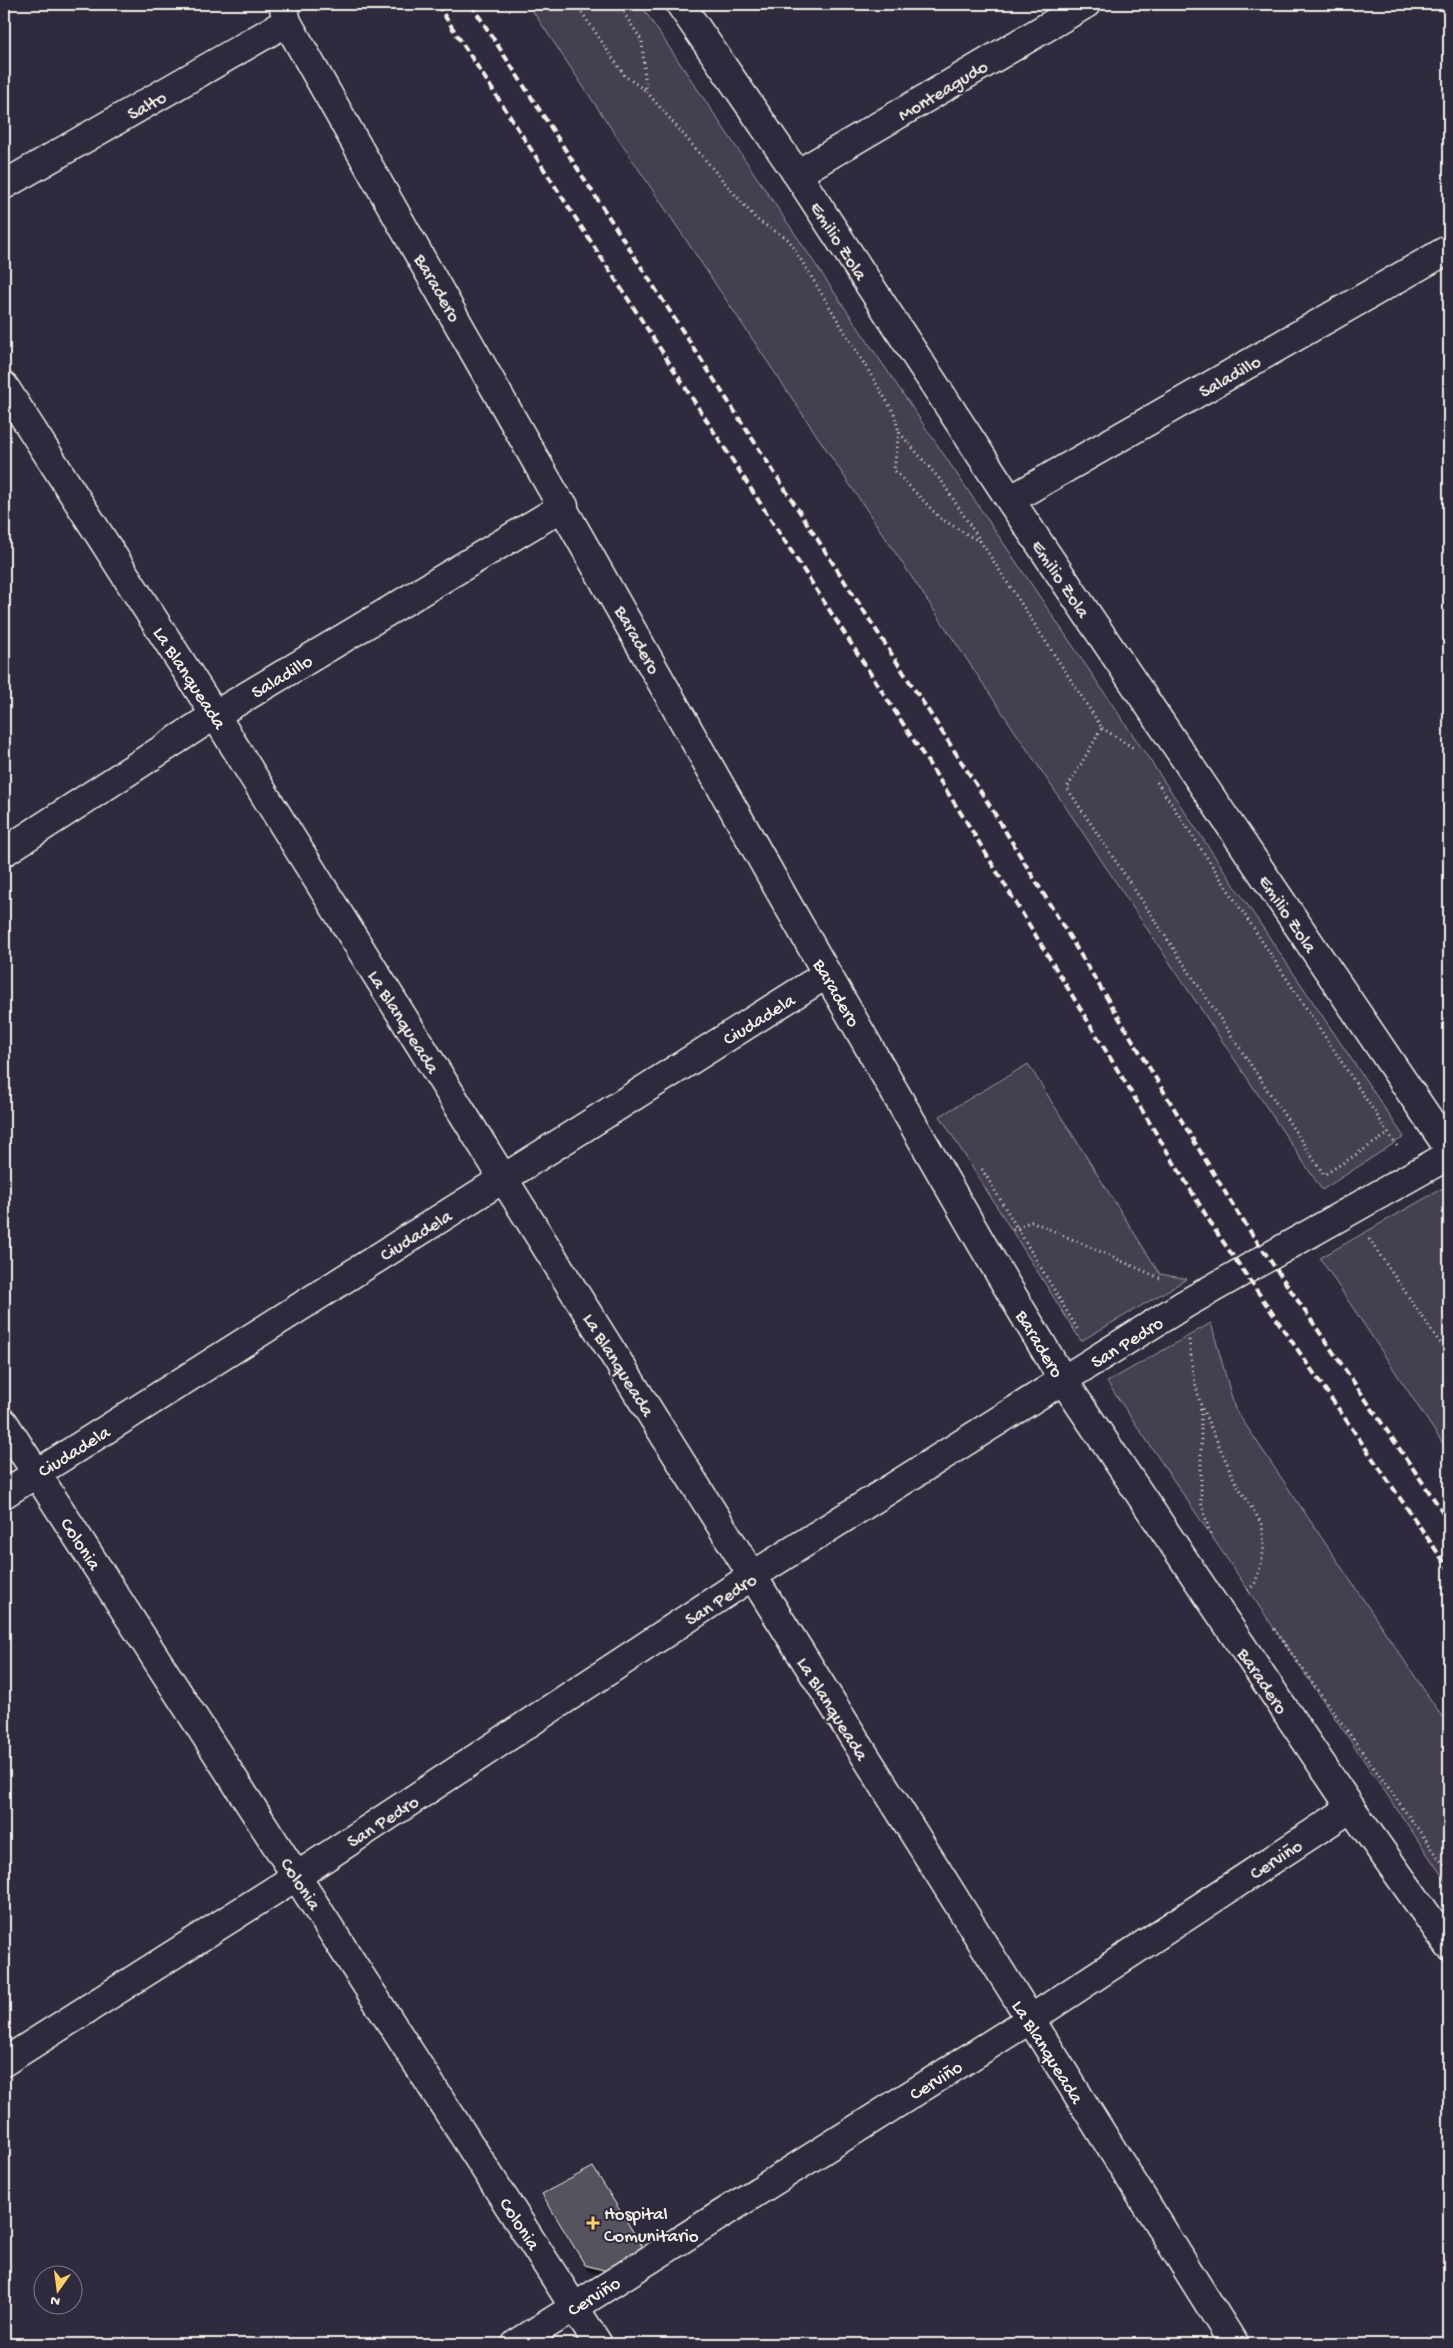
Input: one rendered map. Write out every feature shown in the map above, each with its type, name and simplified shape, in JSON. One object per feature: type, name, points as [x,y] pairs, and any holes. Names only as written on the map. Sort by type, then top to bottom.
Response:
[{"type":"street","name":"Emilio Zola","points":[[680,4],[797,174],[1010,500],[1449,1149]]},
{"type":"street","name":"Monteagudo","points":[[797,174],[1086,4]]},
{"type":"street","name":"Salto","points":[[4,185],[285,13]]},
{"type":"street","name":"Baradero","points":[[285,13],[827,974],[983,1246],[1063,1380],[1351,1808],[1449,1946]]},
{"type":"street","name":"Saladillo","points":[[1010,500],[1449,249]]},
{"type":"street","name":"La Blanqueada","points":[[4,386],[215,714],[1029,2020],[1234,2344]]},
{"type":"street","name":"Saladillo","points":[[4,852],[215,714],[564,506]]},
{"type":"street","name":"Ciudadela","points":[[4,1494],[827,974]]},
{"type":"street","name":"San Pedro","points":[[4,2062],[297,1876],[752,1576],[1063,1380],[1185,1304],[1449,1154]]},
{"type":"street","name":"Colonia","points":[[4,1422],[598,2344]]},
{"type":"street","name":"Cerviño","points":[[516,2344],[1029,2020],[1351,1808]]},
{"type":"path","points":[[576,4],[625,76],[646,91],[757,220],[789,240],[894,413],[899,432],[894,470],[940,518],[981,542]]},
{"type":"path","points":[[618,4],[642,41],[646,91]]},
{"type":"path","points":[[899,432],[942,482],[1102,728],[1135,748],[1140,756]]},
{"type":"path","points":[[1102,728],[1066,788],[1324,1175],[1388,1134]]},
{"type":"path","points":[[1156,781],[1416,1174]]},
{"type":"path","points":[[982,1169],[1080,1333]]},
{"type":"path","points":[[983,1246],[1031,1221],[1170,1283],[1185,1304],[1192,1374],[1201,1406],[1236,1482],[1262,1524],[1264,1546],[1261,1565],[1255,1583],[1224,1621]]},
{"type":"path","points":[[1364,1231],[1449,1356]]},
{"type":"path","points":[[1201,1406],[1201,1502],[1214,1545],[1202,1530]]},
{"type":"path","points":[[1242,1584],[1253,1600]]},
{"type":"path","points":[[1270,1624],[1449,1872]]},
{"type":"shaded area","points":[[528,4],[640,4],[1404,1137],[1322,1190]]},
{"type":"shaded area","points":[[1028,1064],[1160,1274],[1187,1279],[1081,1341],[940,1116]]},
{"type":"shaded area","points":[[1443,1188],[1449,1196],[1449,1453],[1320,1258]]},
{"type":"shaded area","points":[[1211,1323],[1235,1409],[1449,1727],[1449,1886],[1107,1382]]},
{"type":"building","name":"Hospital Comunitario","points":[[593,2167],[645,2251],[611,2272],[585,2265],[542,2194]]},
{"type":"railway","points":[[437,4],[966,821],[1215,1230],[1449,1569]]},
{"type":"railway","points":[[471,4],[990,806],[1239,1215],[1449,1521]]},
{"type":"place","name":"Hospital Comunitario","points":[[593,2223]]}]
